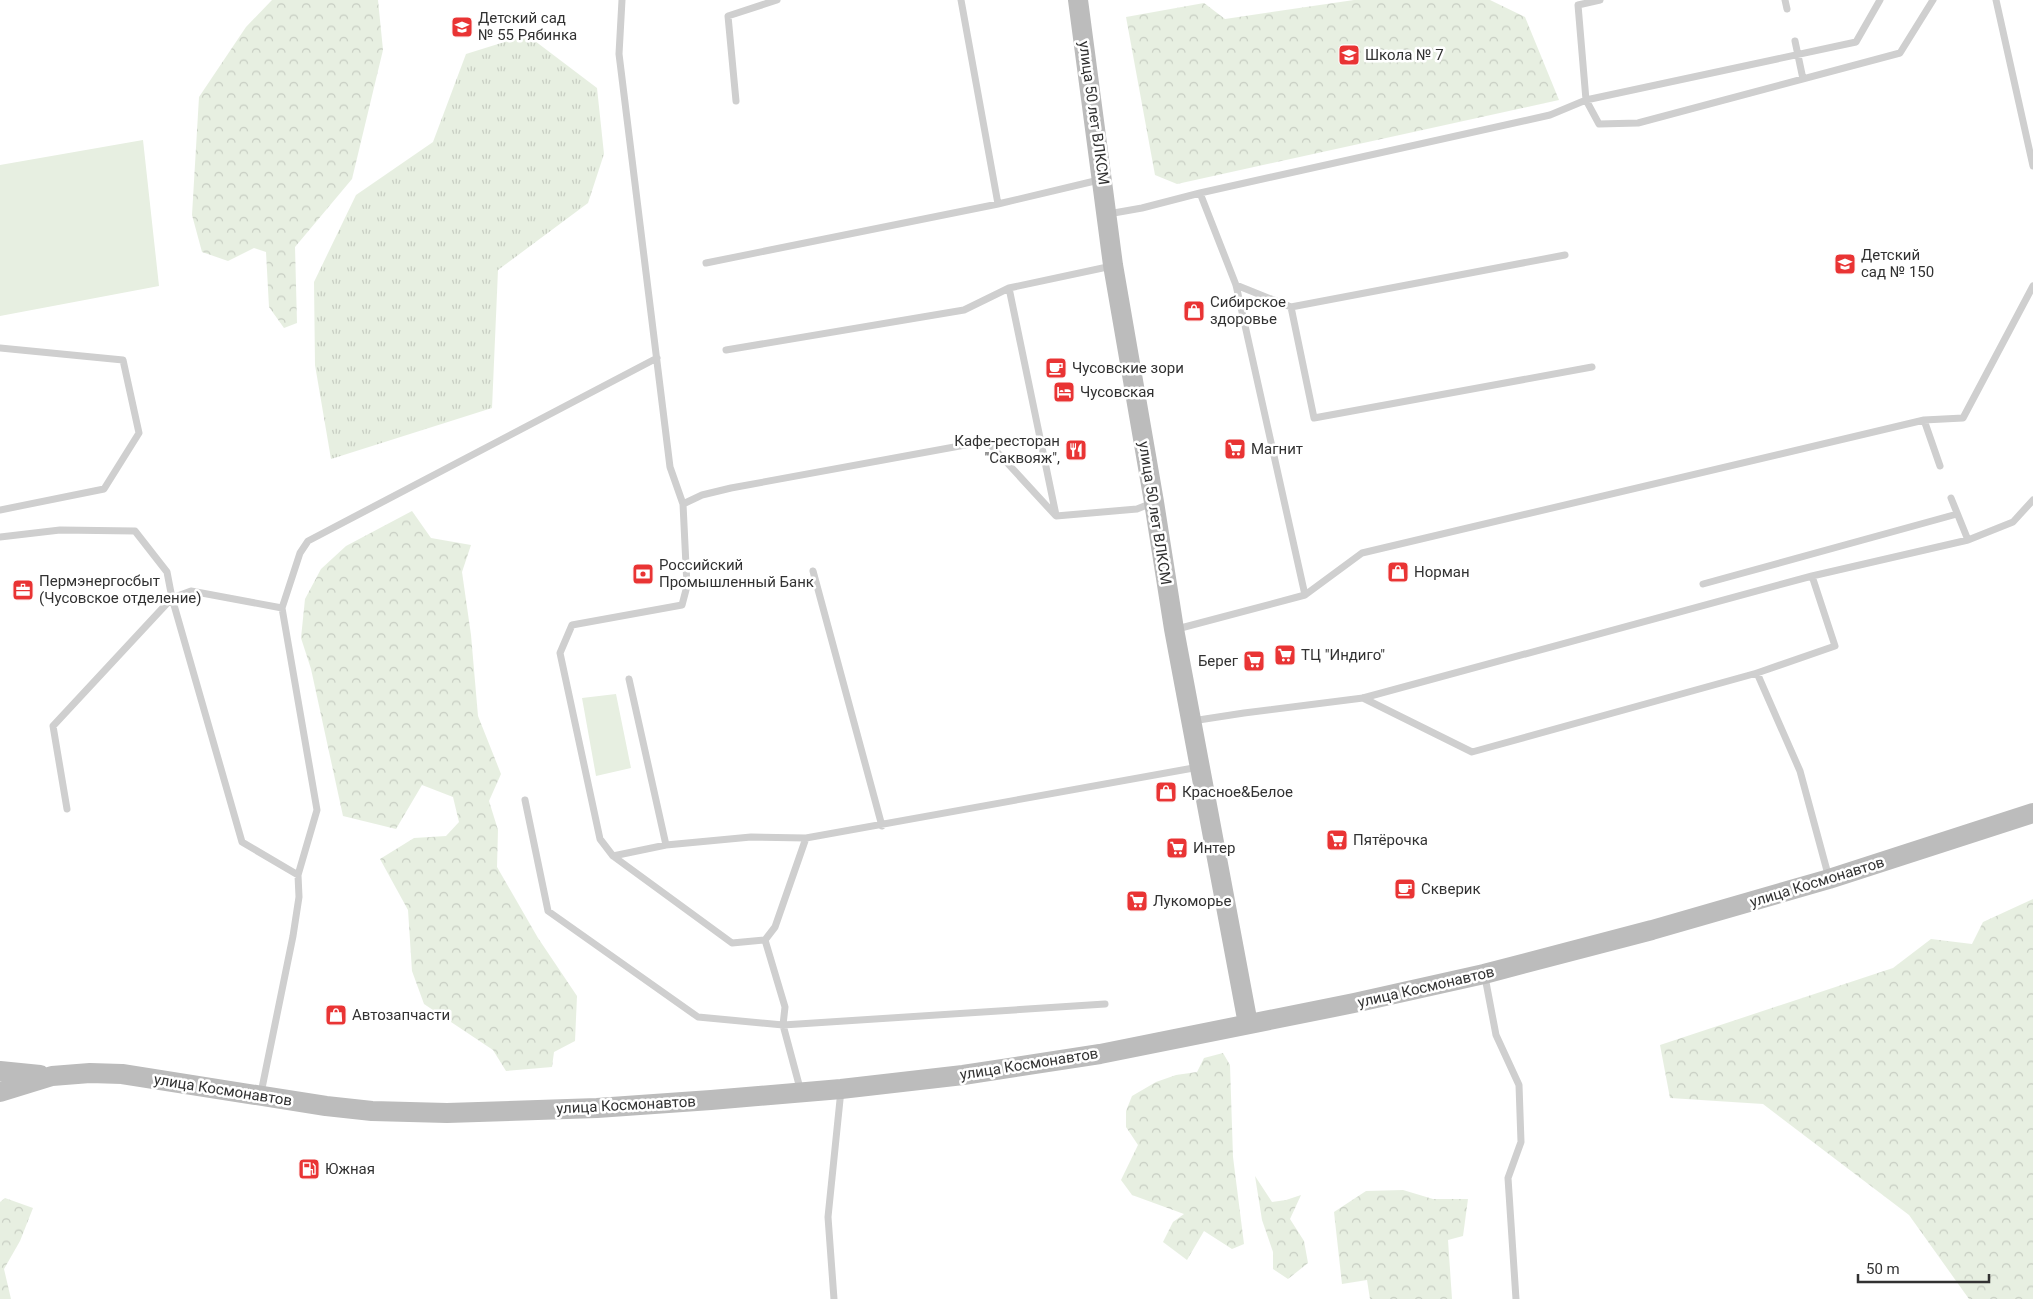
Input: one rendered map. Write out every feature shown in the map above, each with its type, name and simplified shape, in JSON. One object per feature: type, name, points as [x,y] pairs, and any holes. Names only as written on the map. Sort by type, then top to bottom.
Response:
[{"type":"street","name":"улица 50 лет ВЛКСМ","points":[[1078,0],[1108,214],[1113,265],[1190,722],[1248,1024]]},
{"type":"street","name":"улица Космонавтов","points":[[0,1092],[52,1076],[90,1073],[122,1074],[372,1111],[453,1113],[597,1108],[842,1089],[962,1075],[1090,1055],[1354,1003],[1484,974],[1652,930],[1829,879],[2033,813]]},
{"type":"street","points":[[0,1071],[52,1076]]},
{"type":"lane","points":[[622,0],[619,54],[670,468],[683,504],[686,586],[682,605],[572,625],[560,653],[600,840],[613,856],[732,943],[765,940],[775,927],[806,838]]},
{"type":"lane","points":[[736,101],[728,16],[777,0]]},
{"type":"lane","points":[[961,0],[998,204]]},
{"type":"lane","points":[[1600,0],[1578,5],[1586,100],[1599,124],[1638,123],[1900,53],[1933,0]]},
{"type":"lane","points":[[1785,0],[1787,9]]},
{"type":"lane","points":[[1108,214],[1142,208],[1200,193],[1550,115],[1586,100],[1856,42],[1880,0]]},
{"type":"lane","points":[[1996,0],[2033,166]]},
{"type":"lane","points":[[1795,41],[1802,79]]},
{"type":"lane","points":[[706,263],[998,204],[1081,183],[1103,180]]},
{"type":"lane","points":[[1200,193],[1236,285],[1305,595]]},
{"type":"lane","points":[[1236,285],[1292,307],[1565,255]]},
{"type":"lane","points":[[726,350],[964,310],[1009,288],[1113,265]]},
{"type":"lane","points":[[1174,629],[1305,595],[1362,554],[1924,420],[1963,418],[2033,286]]},
{"type":"lane","points":[[1009,288],[1056,516]]},
{"type":"lane","points":[[1292,307],[1314,418],[1592,367]]},
{"type":"lane","points":[[0,348],[123,360],[139,433],[104,489],[0,510]]},
{"type":"lane","points":[[261,1096],[294,936],[299,897],[298,875],[317,810],[282,608],[300,554],[308,541],[657,358]]},
{"type":"lane","points":[[1924,420],[1940,466]]},
{"type":"lane","points":[[683,504],[702,495],[730,488],[987,441],[1056,516]]},
{"type":"lane","points":[[1951,498],[1968,540]]},
{"type":"lane","points":[[1190,722],[1363,698],[1812,576],[1968,540],[2013,522],[2033,500]]},
{"type":"lane","points":[[1056,516],[1137,509],[1154,502]]},
{"type":"lane","points":[[1703,584],[1957,514]]},
{"type":"lane","points":[[0,537],[60,530],[135,531],[167,572],[172,598],[242,842],[298,875]]},
{"type":"lane","points":[[813,571],[882,826]]},
{"type":"lane","points":[[1363,698],[1472,752],[1757,673],[1835,646],[1812,576]]},
{"type":"lane","points":[[67,809],[53,726],[172,598],[191,591],[282,608]]},
{"type":"lane","points":[[1757,673],[1800,771],[1829,879]]},
{"type":"lane","points":[[629,679],[666,845]]},
{"type":"lane","points":[[613,856],[666,845],[751,837],[806,838],[882,826],[1199,767]]},
{"type":"lane","points":[[525,800],[548,911],[698,1017],[782,1025],[1105,1004]]},
{"type":"lane","points":[[765,940],[785,1007],[782,1025],[801,1092]]},
{"type":"lane","points":[[1484,974],[1496,1035],[1519,1085],[1521,1142],[1508,1178],[1516,1299]]},
{"type":"lane","points":[[834,1299],[828,1217],[842,1089]]},
{"type":"green space","points":[[272,0],[378,0],[383,50],[352,179],[295,247],[297,323],[284,328],[269,307],[266,252],[254,248],[228,261],[202,252],[192,215],[199,97],[246,27]]},
{"type":"green space","name":"Школа № 7","points":[[1354,0],[1490,0],[1525,17],[1559,100],[1177,184],[1155,175],[1126,17],[1204,3],[1225,19]]},
{"type":"green space","points":[[527,35],[597,88],[604,154],[588,203],[498,270],[492,408],[331,459],[315,365],[314,282],[356,195],[433,142],[466,54]]},
{"type":"green space","points":[[143,140],[159,286],[0,316],[0,165]]},
{"type":"green space","points":[[412,511],[431,538],[471,545],[462,572],[471,635],[478,716],[501,774],[489,801],[498,830],[497,867],[538,938],[577,996],[575,1041],[554,1052],[552,1067],[506,1071],[493,1050],[424,1004],[412,971],[408,910],[380,859],[414,838],[446,836],[459,822],[453,797],[422,785],[396,829],[343,816],[311,669],[301,638],[305,599],[321,569],[346,546]]},
{"type":"green space","points":[[616,694],[631,768],[596,776],[582,698]]},
{"type":"green space","points":[[2033,899],[2033,1299],[1969,1299],[1909,1215],[1763,1104],[1670,1098],[1660,1045],[1893,968],[1931,939],[1972,944],[1983,922]]},
{"type":"green space","points":[[1223,1053],[1230,1065],[1233,1157],[1244,1244],[1232,1249],[1204,1231],[1187,1260],[1163,1242],[1173,1222],[1184,1214],[1132,1195],[1121,1180],[1138,1145],[1126,1127],[1126,1111],[1132,1096],[1156,1082],[1176,1075],[1197,1072],[1204,1058]]},
{"type":"green space","points":[[1255,1176],[1272,1202],[1301,1195],[1290,1219],[1304,1241],[1308,1263],[1288,1279],[1273,1269],[1273,1252],[1262,1220]]},
{"type":"green space","points":[[1403,1190],[1433,1199],[1468,1199],[1463,1236],[1448,1240],[1452,1299],[1370,1299],[1367,1280],[1342,1284],[1334,1212],[1366,1191]]},
{"type":"green space","points":[[5,1198],[33,1208],[20,1241],[4,1269],[11,1299],[0,1299],[0,1202]]},
{"type":"place","name":"Детский сад № 55 Рябинка","points":[[462,27]]},
{"type":"place","name":"Школа № 7","points":[[1349,55]]},
{"type":"place","name":"Детский сад № 150","points":[[1845,264]]},
{"type":"place","name":"Сибирское здоровье","points":[[1194,311]]},
{"type":"place","name":"Чусовские зори","points":[[1056,368]]},
{"type":"place","name":"Чусовская","points":[[1064,392]]},
{"type":"place","name":"Магнит","points":[[1235,449]]},
{"type":"place","name":"Кафе-ресторан \"Саквояж\",","points":[[1076,450]]},
{"type":"place","name":"Норман","points":[[1398,572]]},
{"type":"place","name":"Российский Промышленный Банк","points":[[643,574]]},
{"type":"place","name":"Пермэнергосбыт (Чусовское отделение)","points":[[23,590]]},
{"type":"place","name":"ТЦ \"Индиго\"","points":[[1285,655]]},
{"type":"place","name":"Берег","points":[[1254,661]]},
{"type":"place","name":"Красное&Белое","points":[[1166,792]]},
{"type":"place","name":"Пятёрочка","points":[[1337,840]]},
{"type":"place","name":"Интер","points":[[1177,848]]},
{"type":"place","name":"Скверик","points":[[1405,889]]},
{"type":"place","name":"Лукоморье","points":[[1137,901]]},
{"type":"place","name":"Автозапчасти","points":[[336,1015]]},
{"type":"place","name":"Южная","points":[[309,1169]]}]
